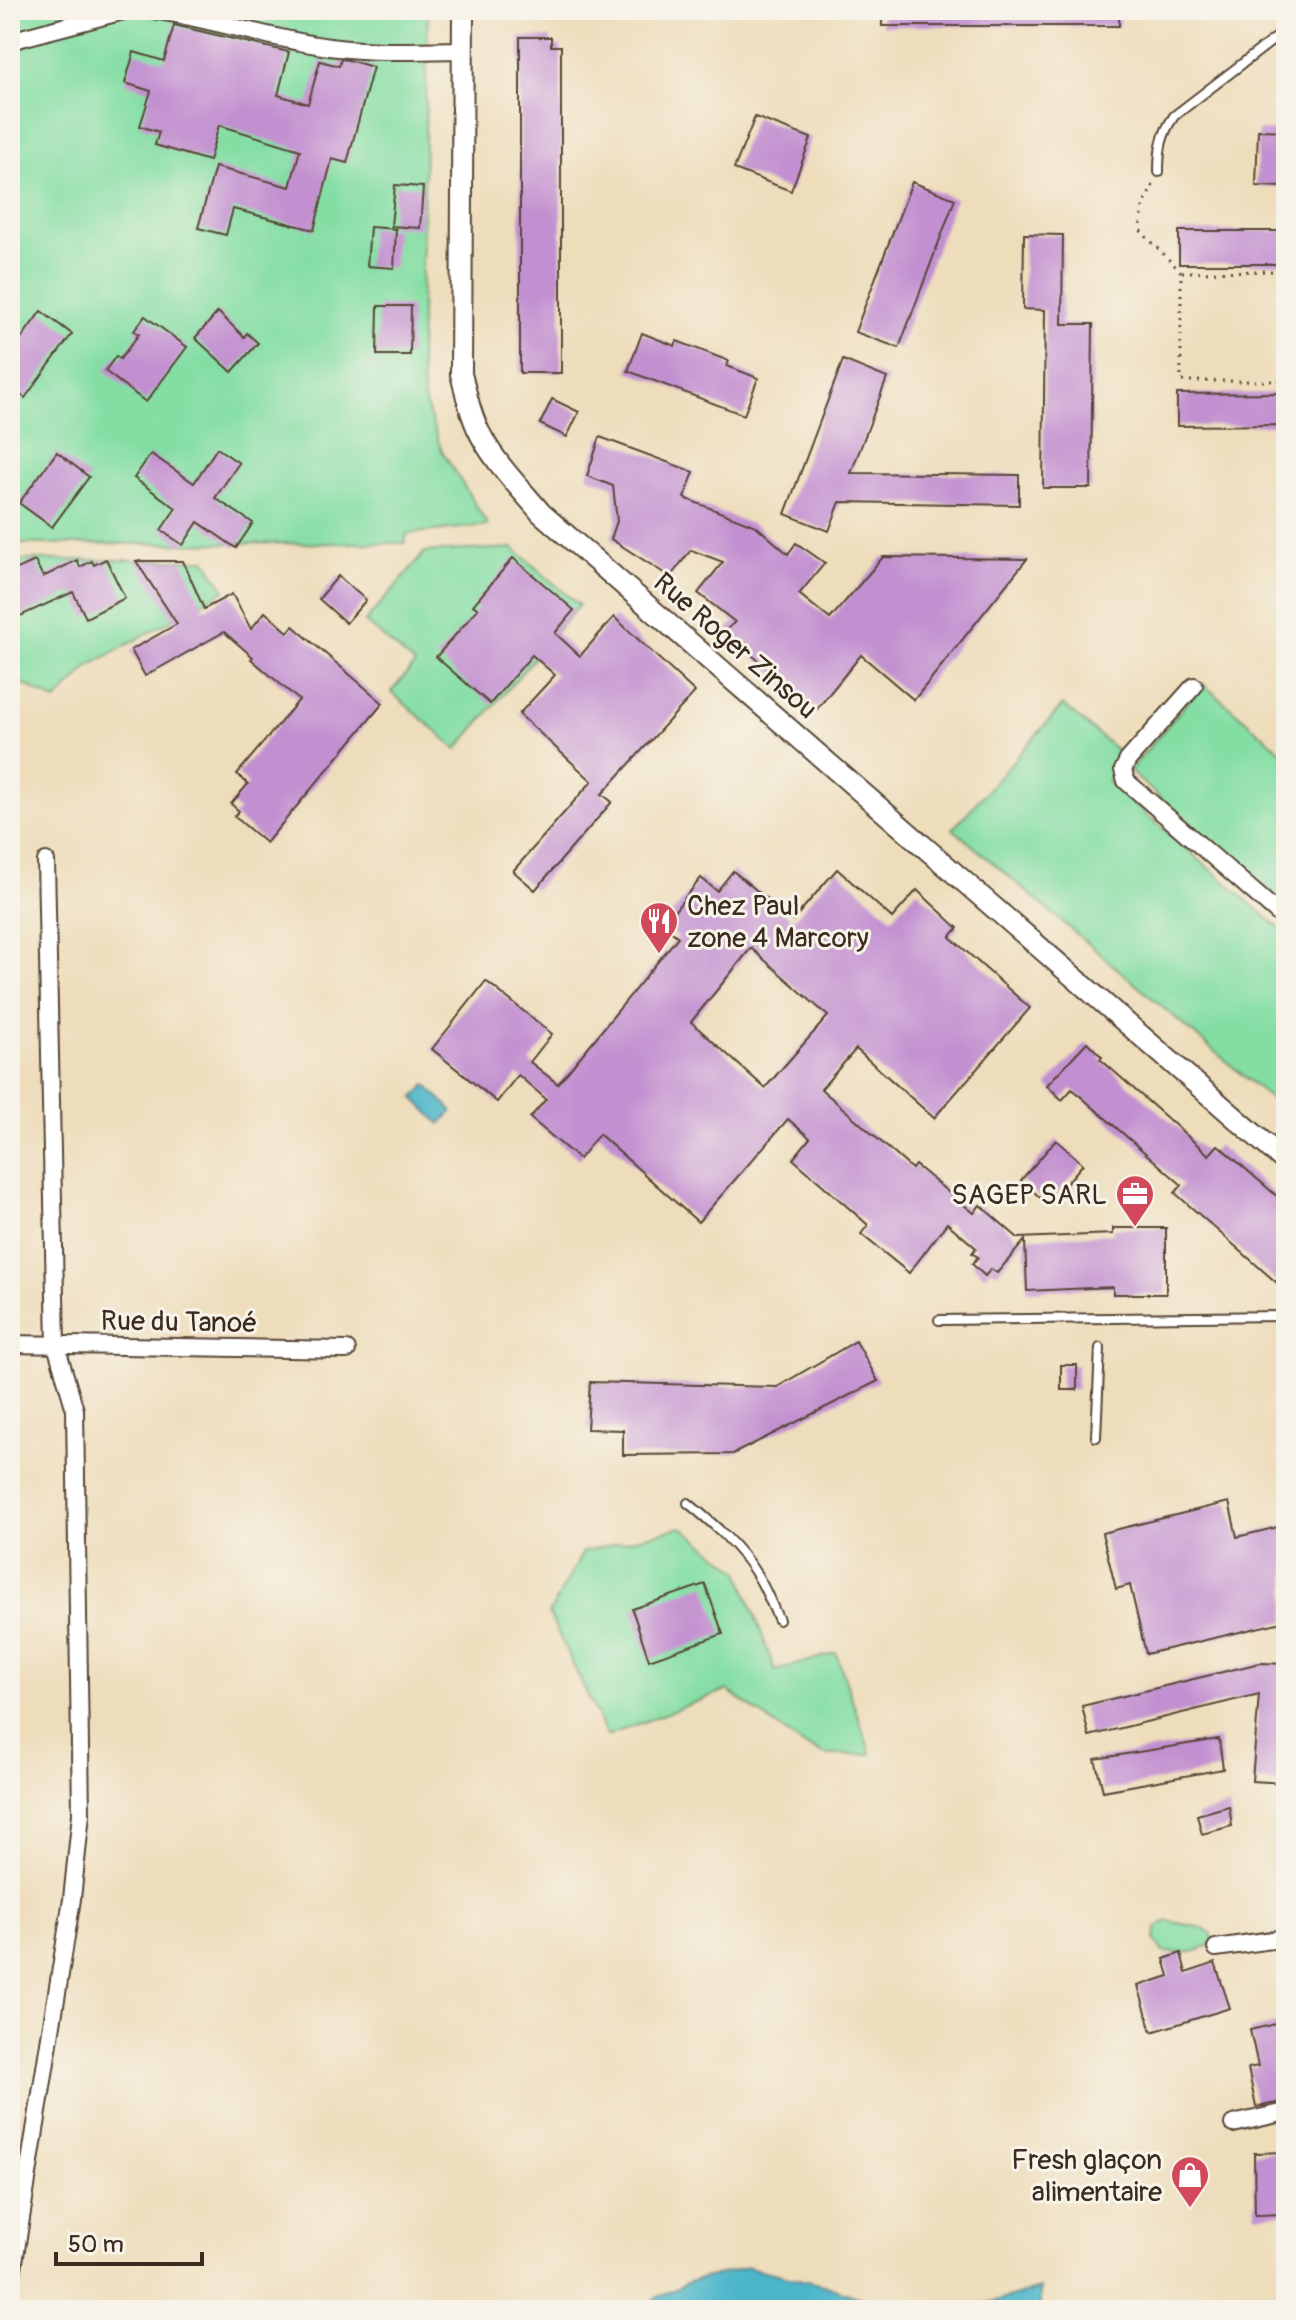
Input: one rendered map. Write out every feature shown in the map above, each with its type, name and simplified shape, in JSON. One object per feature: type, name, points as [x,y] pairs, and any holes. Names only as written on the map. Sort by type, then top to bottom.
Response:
[{"type":"street","points":[[10,41],[127,10]]},
{"type":"street","points":[[154,10],[330,47],[392,51],[464,50]]},
{"type":"street","name":"Rue Roger Zinsou","points":[[467,11],[461,374],[473,418],[496,458],[541,513],[1286,1162]]},
{"type":"street","points":[[1194,686],[1128,760],[1123,770],[1126,781],[1286,920]]},
{"type":"street","points":[[10,2287],[72,1899],[81,1814],[75,1410],[56,1345],[46,861]]},
{"type":"street","name":"Rue du Tanoé","points":[[10,1344],[347,1350]]},
{"type":"street","points":[[1216,1948],[1286,1938]]},
{"type":"street","points":[[1233,2124],[1286,2112]]},
{"type":"lane","points":[[1159,172],[1159,147],[1165,129],[1174,116],[1286,30]]},
{"type":"lane","points":[[939,1320],[1286,1316]]},
{"type":"lane","points":[[1096,1437],[1100,1348]]},
{"type":"lane","points":[[688,1503],[733,1543],[748,1561],[779,1620]]},
{"type":"path","points":[[1159,172],[1143,207],[1140,230],[1181,272],[1181,381],[1286,381]]},
{"type":"path","points":[[1181,272],[1286,271]]},
{"type":"green space","points":[[10,10],[428,10],[420,359],[424,400],[442,451],[488,525],[407,534],[405,543],[10,544]]},
{"type":"green space","points":[[513,548],[579,605],[457,749],[391,692],[415,664],[365,622],[425,552]]},
{"type":"green space","points":[[10,560],[205,560],[225,590],[89,666],[56,701],[10,677]]},
{"type":"green space","points":[[1203,684],[1286,755],[1286,906],[1129,771]]},
{"type":"green space","points":[[1063,705],[1126,758],[1107,781],[1286,934],[1286,1112],[953,829]]},
{"type":"green space","points":[[682,1527],[739,1571],[775,1671],[836,1653],[871,1754],[827,1755],[803,1745],[727,1690],[607,1736],[549,1614],[583,1552]]},
{"type":"green space","points":[[1167,1921],[1203,1928],[1212,1934],[1213,1942],[1196,1951],[1163,1952],[1155,1940],[1156,1928]]},
{"type":"water","points":[[426,1085],[453,1111],[440,1124],[414,1098]]},
{"type":"water","points":[[748,2267],[823,2285],[877,2304],[899,2307],[973,2307],[1040,2289],[1040,2310],[642,2310],[658,2297],[689,2282]]},
{"type":"building","points":[[882,10],[1119,10],[1119,26],[882,26]]},
{"type":"building","points":[[174,25],[289,52],[278,95],[308,104],[320,61],[339,66],[341,59],[373,67],[347,163],[332,159],[314,230],[233,209],[226,235],[198,228],[215,167],[290,187],[300,150],[219,125],[209,161],[155,145],[159,132],[140,126],[151,91],[125,83],[134,52],[164,61]]},
{"type":"building","points":[[520,37],[551,37],[551,46],[561,46],[561,373],[520,373]]},
{"type":"building","points":[[755,117],[811,138],[791,191],[734,169]]},
{"type":"building","points":[[1258,130],[1286,131],[1286,187],[1256,186]]},
{"type":"building","points":[[912,182],[955,199],[899,348],[855,332]]},
{"type":"building","points":[[395,185],[423,187],[420,228],[391,226]]},
{"type":"building","points":[[370,227],[396,229],[394,268],[367,266]]},
{"type":"building","points":[[1179,231],[1286,231],[1286,264],[1179,264]]},
{"type":"building","points":[[1024,234],[1063,235],[1062,324],[1093,324],[1091,488],[1043,488],[1045,310],[1023,309]]},
{"type":"building","points":[[378,306],[411,306],[410,355],[377,355]]},
{"type":"building","points":[[41,311],[72,334],[25,398],[10,388],[10,354]]},
{"type":"building","points":[[218,312],[244,337],[247,333],[258,343],[232,372],[195,338]]},
{"type":"building","points":[[145,316],[187,347],[146,402],[105,371],[116,356],[120,359],[139,334],[134,331]]},
{"type":"building","points":[[642,333],[675,346],[677,341],[729,361],[727,366],[758,378],[744,415],[628,371]]},
{"type":"building","points":[[843,360],[887,378],[851,473],[1019,475],[1019,505],[840,502],[829,531],[785,514]]},
{"type":"building","points":[[1286,393],[1286,425],[1177,426],[1177,394]]},
{"type":"building","points":[[552,399],[579,412],[567,437],[540,424]]},
{"type":"building","points":[[600,437],[694,472],[684,498],[756,526],[788,554],[796,543],[825,563],[799,594],[830,619],[883,557],[1027,559],[914,700],[861,655],[817,709],[724,632],[735,622],[698,593],[723,562],[691,550],[670,577],[611,539],[617,521],[613,486],[587,476]]},
{"type":"building","points":[[217,448],[239,463],[215,498],[253,523],[236,548],[198,522],[183,545],[161,530],[176,508],[134,478],[151,454],[194,483]]},
{"type":"building","points":[[57,452],[89,477],[52,527],[19,503]]},
{"type":"building","points":[[513,558],[574,610],[555,633],[580,656],[614,617],[695,692],[602,794],[612,802],[535,890],[513,871],[592,781],[519,714],[555,675],[532,655],[490,704],[436,657],[478,609],[473,605]]},
{"type":"building","points":[[106,559],[125,598],[86,618],[73,592],[18,617],[10,598],[10,572],[35,561],[43,577],[77,560],[80,567]]},
{"type":"building","points":[[136,561],[183,561],[204,609],[232,594],[251,629],[265,612],[288,632],[293,626],[383,703],[266,843],[234,816],[239,811],[231,804],[248,784],[237,774],[299,700],[224,632],[145,676],[131,650],[177,624]]},
{"type":"building","points":[[338,576],[366,600],[346,623],[319,599]]},
{"type":"building","points":[[837,869],[892,918],[917,890],[958,928],[950,937],[1030,1008],[934,1118],[856,1049],[821,1089],[912,1169],[915,1165],[974,1213],[980,1205],[1018,1238],[1113,1234],[1113,1228],[1166,1228],[1166,1294],[1113,1294],[1113,1287],[1027,1291],[1025,1240],[997,1273],[991,1269],[985,1276],[972,1264],[978,1257],[972,1253],[976,1248],[947,1223],[909,1273],[861,1234],[868,1225],[793,1159],[810,1138],[788,1119],[698,1222],[599,1134],[579,1159],[530,1118],[546,1099],[518,1075],[497,1102],[432,1049],[486,981],[552,1034],[530,1062],[558,1084],[678,937],[663,925],[701,878],[717,891],[733,871],[793,920]],"holes":[[[751,948],[828,1016],[765,1088],[691,1022]]]},
{"type":"building","points":[[1087,1042],[1102,1057],[1100,1059],[1209,1155],[1218,1145],[1286,1204],[1286,1291],[1175,1193],[1182,1185],[1072,1089],[1062,1100],[1047,1085]]},
{"type":"building","points":[[1056,1140],[1083,1164],[1048,1205],[1021,1180]]},
{"type":"building","points":[[856,1341],[878,1381],[733,1454],[623,1455],[623,1430],[587,1429],[590,1382],[777,1387]]},
{"type":"building","points":[[1061,1365],[1077,1365],[1077,1390],[1061,1390]]},
{"type":"building","points":[[1229,1502],[1237,1537],[1286,1525],[1286,1621],[1146,1654],[1130,1585],[1116,1589],[1102,1533]]},
{"type":"building","points":[[705,1584],[723,1634],[649,1660],[632,1609]]},
{"type":"building","points":[[1260,1663],[1286,1664],[1285,1783],[1252,1781],[1259,1694],[1089,1736],[1082,1706]]},
{"type":"building","points":[[1219,1739],[1223,1769],[1103,1791],[1095,1759]]},
{"type":"building","points":[[1229,1806],[1232,1826],[1202,1834],[1197,1815]]},
{"type":"building","points":[[1181,1953],[1186,1973],[1215,1963],[1230,2008],[1152,2032],[1138,1986],[1169,1976],[1164,1959]]},
{"type":"building","points":[[1284,2022],[1286,2101],[1256,2107],[1248,2068],[1258,2066],[1250,2030]]},
{"type":"building","points":[[1286,2152],[1286,2214],[1255,2215],[1254,2153]]},
{"type":"place","name":"Chez Paul zone 4 Marcory","points":[[659,955]]},
{"type":"place","name":"SAGEP SARL","points":[[1135,1228]]},
{"type":"place","name":"Fresh glaçon alimentaire","points":[[1190,2209]]}]
